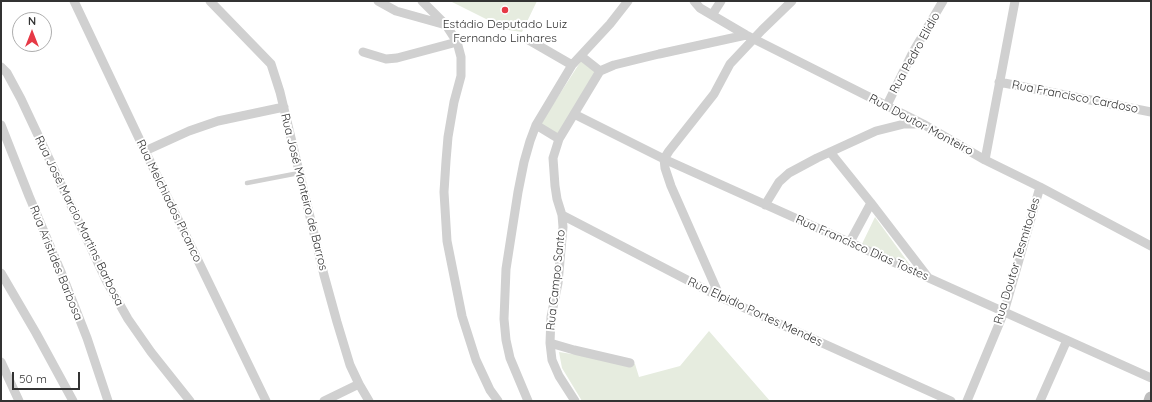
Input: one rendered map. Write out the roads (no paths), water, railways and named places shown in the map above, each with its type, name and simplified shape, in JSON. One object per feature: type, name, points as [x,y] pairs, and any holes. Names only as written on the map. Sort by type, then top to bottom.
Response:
[{"type":"street","name":"Rua Melchiados Picanco","points":[[74,1],[266,401]]},
{"type":"street","name":"Rua José Monteiro de Barros","points":[[210,1],[271,64],[284,107],[330,295],[350,365],[369,401]]},
{"type":"street","points":[[378,1],[396,11],[446,25]]},
{"type":"street","points":[[422,1],[446,25],[457,42],[461,57],[461,76],[454,102],[446,161],[444,192],[447,241],[454,279],[476,360],[490,390],[498,401]]},
{"type":"street","points":[[528,401],[510,358],[506,340],[504,297],[506,269],[518,192],[528,148],[536,125],[572,65],[610,24],[628,1]]},
{"type":"street","name":"Rua Doutor Monteiro","points":[[694,1],[700,8],[750,37],[923,124],[985,160],[1040,187],[1151,246]]},
{"type":"street","points":[[712,15],[721,1]]},
{"type":"street","points":[[581,56],[600,71],[614,65],[659,54],[750,37],[762,30],[792,1]]},
{"type":"street","name":"Rua Pedro Elidio","points":[[886,105],[913,52],[943,1]]},
{"type":"street","points":[[985,160],[1015,1]]},
{"type":"street","points":[[720,297],[671,186],[665,168],[664,159],[714,94],[730,64],[750,37]]},
{"type":"street","points":[[527,39],[572,65]]},
{"type":"street","points":[[363,52],[386,58],[397,58],[457,42]]},
{"type":"street","name":"Rua José Marcio Martins Barbosa","points":[[4,70],[21,99],[107,282],[132,324],[160,364],[190,401]]},
{"type":"street","name":"Rua Campo Santo","points":[[575,401],[559,376],[552,360],[550,343],[551,317],[558,283],[562,241],[562,214],[557,199],[553,172],[553,158],[559,139],[600,71]]},
{"type":"street","name":"Rua Francisco Cardoso","points":[[999,82],[1151,112]]},
{"type":"street","points":[[145,151],[183,134],[218,121],[284,107]]},
{"type":"street","name":"Rua Francisco Dias Tostes","points":[[574,114],[664,159],[1151,378]]},
{"type":"street","points":[[766,204],[780,182],[789,173],[817,158],[876,131],[898,125],[923,124]]},
{"type":"street","name":"Rua Aristides Barbosa","points":[[1,125],[87,338],[108,401]]},
{"type":"street","points":[[536,125],[559,139]]},
{"type":"street","points":[[830,152],[927,277]]},
{"type":"street","name":"Rua Doutor Tesmitocles","points":[[967,401],[1004,312],[1040,187]]},
{"type":"street","points":[[850,242],[871,203]]},
{"type":"street","name":"Rua Elpidio Portes Mendes","points":[[562,214],[720,297],[951,401]]},
{"type":"street","points":[[1,273],[73,401]]},
{"type":"street","points":[[1051,401],[1041,399],[1067,340]]},
{"type":"street","points":[[550,343],[630,363]]},
{"type":"street","points":[[1,362],[19,401]]},
{"type":"street","points":[[324,401],[359,384]]},
{"type":"lane","points":[[246,183],[299,173]]},
{"type":"place","name":"Estádio Deputado Luiz Fernando Linhares","points":[[505,10]]}]
